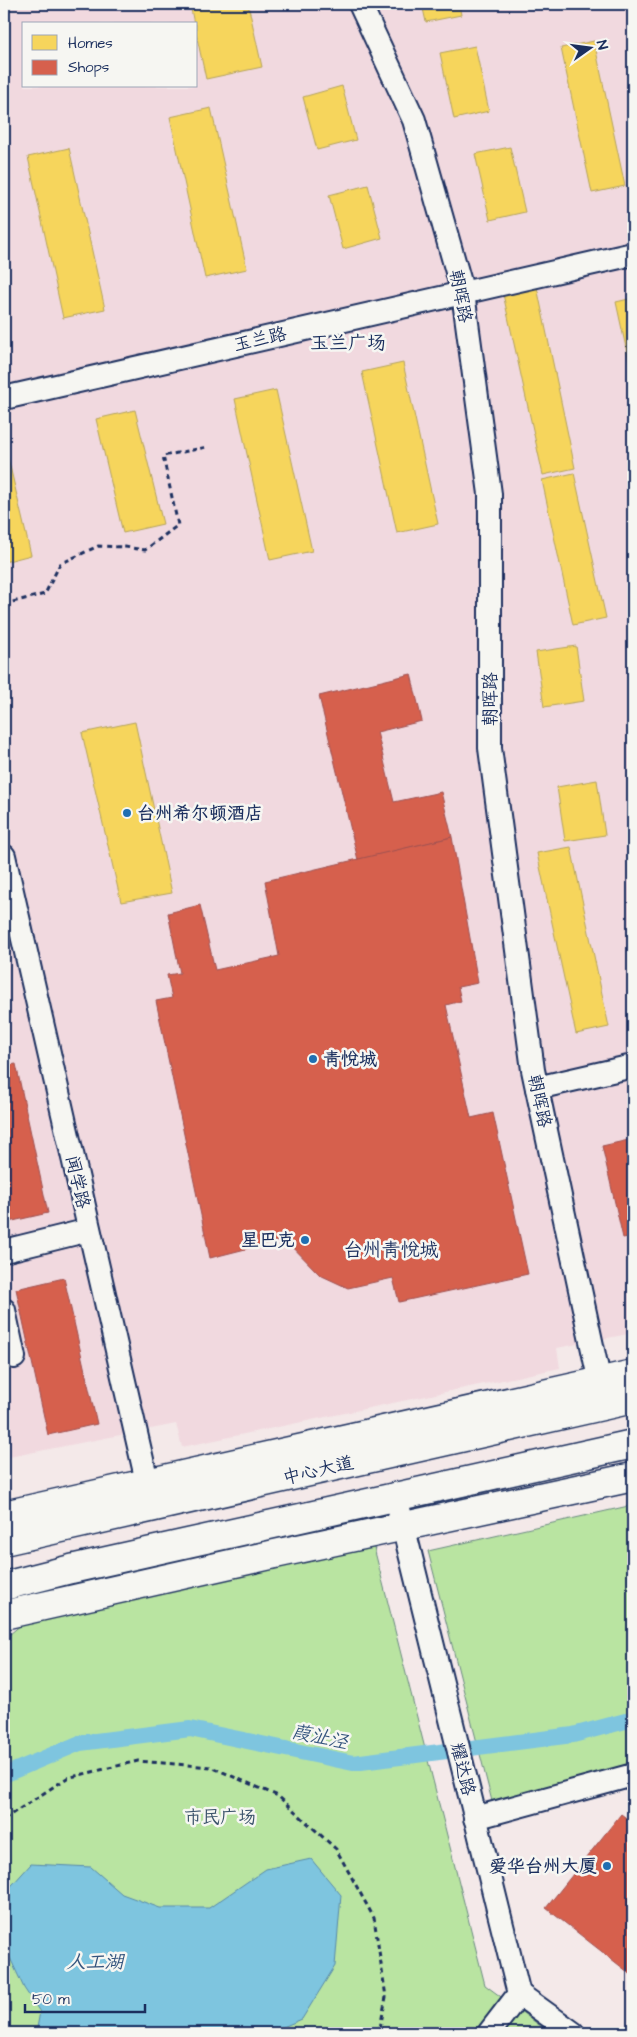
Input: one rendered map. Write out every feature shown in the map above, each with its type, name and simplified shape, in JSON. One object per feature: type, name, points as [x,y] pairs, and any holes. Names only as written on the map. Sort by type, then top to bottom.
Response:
[{"type":"main road","points":[[4,1515],[150,1495],[602,1393],[633,1374]]},
{"type":"main road","points":[[602,1393],[633,1399]]},
{"type":"main road","points":[[4,1586],[70,1569],[633,1444]]},
{"type":"main road","points":[[6,1617],[275,1554],[633,1477]]},
{"type":"main road","points":[[4,1541],[57,1529],[150,1495]]},
{"type":"main road","points":[[4,1530],[57,1529]]},
{"type":"main road","points":[[6,1617],[70,1569]]},
{"type":"street","name":"朝晖路","points":[[360,4],[414,120],[463,293],[490,494],[490,748],[537,1088],[602,1393]]},
{"type":"street","name":"玉兰路","points":[[4,398],[633,254]]},
{"type":"street","name":"闻学路","points":[[4,856],[13,940],[90,1230],[150,1495]]},
{"type":"street","points":[[537,1088],[633,1066]]},
{"type":"street","points":[[4,1251],[90,1230]]},
{"type":"street","points":[[4,1310],[14,1357]]},
{"type":"street","name":"耀达路","points":[[396,1497],[519,1994]]},
{"type":"street","points":[[475,1818],[633,1775]]},
{"type":"street","points":[[489,2033],[519,1994],[573,2033]]},
{"type":"path","points":[[4,604],[45,594],[60,564],[98,546],[145,550],[178,526],[163,456],[207,448]]},
{"type":"path","points":[[4,1819],[67,1778],[138,1761],[211,1767],[278,1796],[336,1849],[374,1918],[386,1997],[378,2033]]},
{"type":"shaded area","points":[[4,4],[633,4],[633,1333],[557,1348],[560,1368],[182,1447],[176,1424],[4,1458]]},
{"type":"green space","points":[[633,1505],[633,1775],[495,1813],[428,1551]]},
{"type":"green space","name":"市民广场","points":[[372,1540],[485,1985],[550,2033],[4,2033],[4,1639],[33,1615]]},
{"type":"water","name":"人工湖","points":[[311,1859],[341,1895],[335,1966],[302,2019],[269,2033],[36,2033],[40,2012],[24,1988],[4,1945],[4,1894],[31,1864],[91,1867],[122,1894],[160,1908],[209,1908],[266,1869]]},
{"type":"building: Homes","points":[[190,4],[248,4],[262,67],[206,79],[198,42],[198,22],[194,22]]},
{"type":"building: Homes","points":[[422,4],[459,4],[461,15],[426,22]]},
{"type":"building: Homes","points":[[594,41],[625,186],[592,193],[561,48]]},
{"type":"building: Homes","points":[[475,46],[489,111],[454,119],[440,53]]},
{"type":"building: Homes","points":[[342,86],[356,140],[317,150],[303,97]]},
{"type":"building: Homes","points":[[211,108],[247,269],[205,278],[170,117]]},
{"type":"building: Homes","points":[[510,147],[525,212],[490,220],[475,154]]},
{"type":"building: Homes","points":[[69,148],[105,309],[63,318],[28,157]]},
{"type":"building: Homes","points":[[368,185],[382,238],[343,249],[329,195]]},
{"type":"building: Homes","points":[[537,287],[575,468],[543,475],[503,294]]},
{"type":"building: Homes","points":[[633,298],[633,380],[616,302]]},
{"type":"building: Homes","points":[[403,363],[438,524],[397,533],[362,372]]},
{"type":"building: Homes","points":[[276,390],[312,551],[270,560],[235,399]]},
{"type":"building: Homes","points":[[135,410],[163,524],[123,533],[96,419]]},
{"type":"building: Homes","points":[[4,441],[31,555],[4,562]]},
{"type":"building: Homes","points":[[574,473],[606,618],[573,625],[542,480]]},
{"type":"building: Homes","points":[[576,646],[584,701],[544,707],[536,652]]},
{"type":"building: Homes","name":"台州希尔顿酒店","points":[[135,722],[172,893],[121,902],[82,733]]},
{"type":"building: Homes","points":[[597,780],[605,835],[565,841],[557,787]]},
{"type":"building: Homes","points":[[571,847],[609,1027],[576,1034],[537,853]]},
{"type":"building: Shops","points":[[411,674],[422,721],[377,732],[394,802],[441,792],[452,837],[358,860],[319,696]]},
{"type":"building: Shops","name":"青悦城","points":[[452,837],[478,983],[458,987],[461,1001],[446,1005],[471,1118],[493,1113],[528,1274],[399,1302],[393,1278],[348,1288],[320,1275],[285,1239],[210,1258],[156,1001],[172,998],[167,975],[180,973],[168,913],[200,905],[215,970],[279,956],[265,881]]},
{"type":"building: Shops","points":[[16,1064],[48,1213],[4,1223],[4,1066]]},
{"type":"building: Shops","points":[[633,1139],[633,1236],[623,1238],[602,1146]]},
{"type":"building: Shops","points":[[64,1278],[97,1424],[48,1435],[16,1289]]},
{"type":"building: Shops","name":"爱华台州大厦","points":[[621,1814],[633,1823],[633,1976],[546,1908]]},
{"type":"waterway","name":"葭沚泾","points":[[4,1775],[80,1743],[190,1729],[353,1763],[573,1735],[633,1719]]},
{"type":"place","name":"台州希尔顿酒店","points":[[127,813]]},
{"type":"place","name":"青悦城","points":[[313,1059]]},
{"type":"place","name":"星巴克","points":[[305,1240]]},
{"type":"place","name":"爱华台州大厦","points":[[607,1866]]},
{"type":"district","name":"玉兰广场","points":[[348,342]]},
{"type":"district","name":"台州青悦城","points":[[391,1249]]}]
